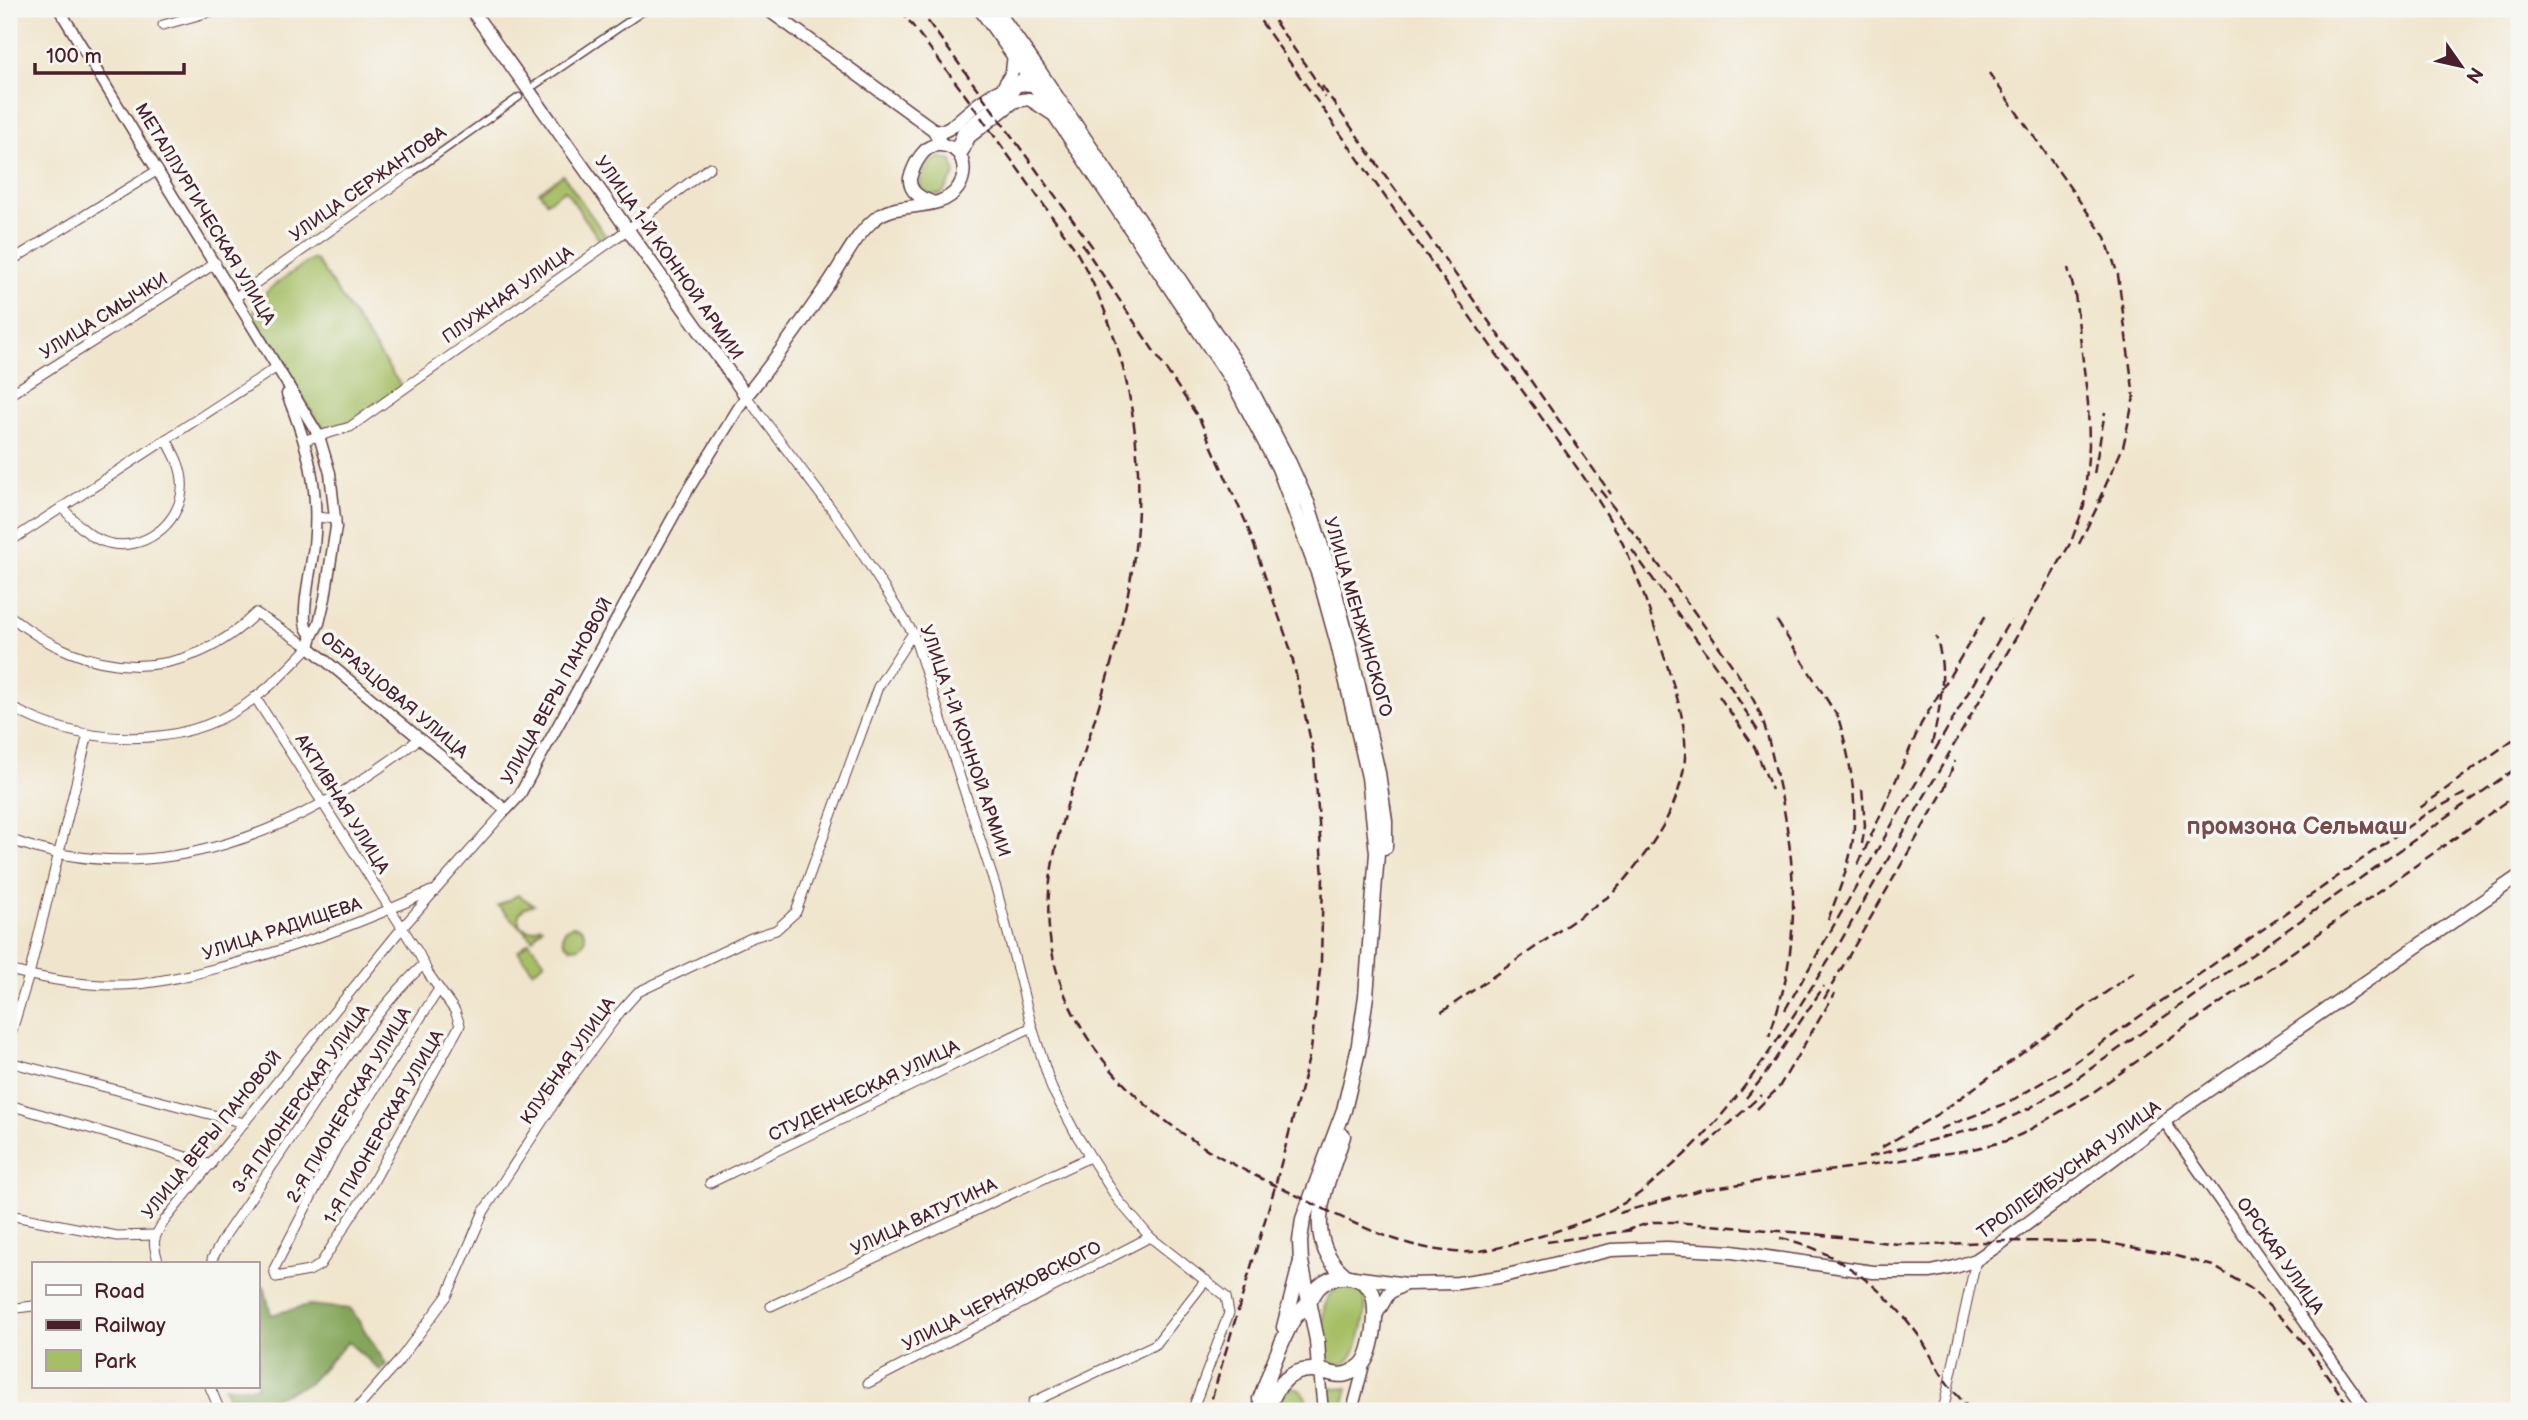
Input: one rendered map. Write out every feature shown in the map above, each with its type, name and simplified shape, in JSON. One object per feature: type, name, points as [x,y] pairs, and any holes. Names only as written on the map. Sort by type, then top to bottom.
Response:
[{"type":"main road","name":"УЛИЦА 1-Й КОННОЙ АРМИИ","points":[[471,9],[746,396]]},
{"type":"main road","points":[[767,9],[934,130],[941,145],[958,155]]},
{"type":"main road","name":"УЛИЦА МЕНЖИНСКОГО","points":[[981,9],[1018,50],[1022,76],[1053,103],[1060,122],[1233,381],[1279,468],[1319,575],[1369,777],[1377,864],[1366,996],[1358,1051],[1344,1110],[1319,1192]]},
{"type":"main road","name":"УЛИЦА МЕНЖИНСКОГО","points":[[995,9],[1053,103],[1243,375],[1308,505],[1329,571],[1378,773],[1385,821],[1385,867],[1368,1038],[1351,1112],[1319,1192]]},
{"type":"main road","points":[[934,130],[944,131],[950,128],[1007,90],[1018,50]]},
{"type":"main road","points":[[958,155],[964,131],[1022,76]]},
{"type":"main road","points":[[1007,90],[1031,93],[1053,103]]},
{"type":"main road","points":[[958,155],[970,137],[1015,101],[1030,99],[1060,122]]},
{"type":"main road","points":[[941,145],[950,128]]},
{"type":"main road","points":[[932,202],[912,191],[910,178],[924,152],[931,146],[941,145]]},
{"type":"main road","name":"УЛИЦА ВЕРЫ ПАНОВОЙ","points":[[746,396],[867,226],[877,216],[891,210],[945,200],[958,188],[964,173],[958,155]]},
{"type":"main road","name":"ТРОЛЛЕЙБУСНАЯ УЛИЦА","points":[[1349,1276],[1406,1284],[1458,1283],[1499,1277],[1611,1250],[1667,1248],[1732,1252],[1853,1270],[1906,1273],[1931,1272],[1976,1260],[2164,1121],[2519,876]]},
{"type":"main road","points":[[1261,1407],[1301,1262],[1303,1219],[1319,1192]]},
{"type":"main road","points":[[1261,1407],[1281,1382],[1293,1374],[1320,1370],[1343,1375],[1354,1371],[1365,1361],[1375,1317],[1374,1293],[1366,1284],[1349,1276],[1327,1257],[1318,1229],[1319,1192]]},
{"type":"main road","points":[[1301,1262],[1320,1370]]},
{"type":"main road","points":[[1261,1407],[1293,1320],[1310,1302],[1319,1287],[1333,1278],[1349,1276]]},
{"type":"main road","points":[[1375,1317],[1389,1293],[1406,1284]]},
{"type":"street","name":"МЕТАЛЛУРГИЧЕСКАЯ УЛИЦА","points":[[9,706],[56,727],[88,734],[127,737],[177,732],[224,716],[255,697],[284,673],[310,641],[319,623],[325,598],[336,519],[330,473],[319,436],[59,9]]},
{"type":"street","points":[[163,24],[220,9]]},
{"type":"street","points":[[535,85],[645,9]]},
{"type":"street","name":"УЛИЦА СЕРЖАНТОВА","points":[[236,297],[519,97]]},
{"type":"street","name":"ПЛУЖНАЯ УЛИЦА","points":[[305,440],[350,427],[627,230],[710,167]]},
{"type":"street","points":[[9,262],[158,170]]},
{"type":"street","name":"УЛИЦА СМЫЧКИ","points":[[9,395],[216,264]]},
{"type":"street","name":"МЕТАЛЛУРГИЧЕСКАЯ УЛИЦА","points":[[276,367],[305,440],[313,474],[316,517],[305,615],[310,641]]},
{"type":"street","points":[[9,542],[276,367]]},
{"type":"street","name":"УЛИЦА 1-Й КОННОЙ АРМИИ","points":[[746,396],[845,527],[913,633],[997,891],[1032,1027],[1052,1089],[1118,1200],[1150,1237],[1226,1297],[1229,1313],[1192,1411]]},
{"type":"street","name":"УЛИЦА ВЕРЫ ПАНОВОЙ","points":[[158,1262],[153,1246],[154,1235],[402,928],[519,796],[689,488],[746,396]]},
{"type":"street","points":[[62,507],[89,534],[107,543],[128,545],[148,539],[170,519],[182,491],[181,470],[166,439]]},
{"type":"street","points":[[316,517],[336,519]]},
{"type":"street","name":"ОБРАЗЦОВАЯ УЛИЦА","points":[[9,615],[35,635],[75,655],[97,662],[141,665],[174,660],[206,650],[243,626],[256,613],[310,641],[419,739],[506,810]]},
{"type":"street","name":"КЛУБНАЯ УЛИЦА","points":[[355,1411],[398,1362],[447,1296],[484,1211],[564,1088],[620,1012],[638,992],[751,938],[776,930],[796,912],[878,687],[913,633]]},
{"type":"street","name":"АКТИВНАЯ УЛИЦА","points":[[255,697],[402,928]]},
{"type":"street","points":[[9,1040],[29,975],[88,734]]},
{"type":"street","points":[[9,839],[58,854],[132,861],[171,856],[256,836],[323,803],[385,765],[419,739]]},
{"type":"street","name":"УЛИЦА РАДИЩЕВА","points":[[9,970],[94,984],[151,983],[234,965],[390,910],[435,889]]},
{"type":"street","name":"1-Я ПИОНЕРСКАЯ УЛИЦА","points":[[276,1277],[309,1271],[320,1265],[372,1184],[460,1025],[455,1011],[402,928]]},
{"type":"street","name":"3-Я ПИОНЕРСКАЯ УЛИЦА","points":[[212,1259],[226,1234],[350,1052],[381,1011],[425,964]]},
{"type":"street","name":"2-Я ПИОНЕРСКАЯ УЛИЦА","points":[[276,1277],[274,1269],[337,1147],[439,989]]},
{"type":"street","name":"СТУДЕНЧЕСКАЯ УЛИЦА","points":[[710,1183],[1032,1027]]},
{"type":"street","points":[[9,1062],[244,1123]]},
{"type":"street","points":[[9,1105],[211,1165]]},
{"type":"street","name":"ОРСКАЯ УЛИЦА","points":[[2164,1121],[2367,1411]]},
{"type":"street","name":"УЛИЦА ВАТУТИНА","points":[[771,1306],[1090,1157]]},
{"type":"street","points":[[9,1215],[117,1236],[154,1235]]},
{"type":"street","name":"УЛИЦА ЧЕРНЯХОВСКОГО","points":[[869,1383],[1150,1237]]},
{"type":"street","points":[[1943,1411],[1976,1260]]},
{"type":"street","points":[[1033,1402],[1156,1344],[1206,1280]]},
{"type":"street","points":[[9,1309],[32,1306]]},
{"type":"street","points":[[1352,1411],[1365,1361]]},
{"type":"street","points":[[1320,1370],[1323,1411]]},
{"type":"street","points":[[210,1388],[220,1411]]},
{"type":"green space","points":[[940,157],[952,161],[955,174],[942,194],[929,195],[920,186],[923,173]]},
{"type":"green space","points":[[563,175],[605,235],[599,239],[565,190],[547,202],[539,192]]},
{"type":"green space","points":[[312,259],[317,261],[401,386],[345,427],[332,430],[319,423],[253,316],[268,290]]},
{"type":"green space","points":[[518,895],[534,905],[521,911],[520,925],[530,930],[542,927],[533,939],[498,906]]},
{"type":"green space","points":[[574,926],[584,933],[585,937],[578,947],[574,948],[564,941],[563,937],[570,927]]},
{"type":"green space","points":[[529,942],[545,962],[533,971],[518,951]]},
{"type":"green space","points":[[264,1286],[271,1315],[309,1305],[351,1309],[386,1364],[381,1371],[348,1342],[308,1384],[241,1411],[234,1411],[224,1388],[259,1388],[259,1287]]},
{"type":"green space","points":[[1339,1287],[1358,1290],[1363,1295],[1365,1311],[1354,1354],[1346,1363],[1336,1365],[1328,1360],[1325,1354],[1323,1317],[1327,1300]]},
{"type":"green space","points":[[1289,1387],[1304,1394],[1309,1411],[1280,1411],[1277,1402]]},
{"type":"green space","points":[[1327,1387],[1348,1388],[1342,1411],[1330,1411]]},
{"type":"railway","points":[[900,9],[1073,246],[1106,314],[1118,350],[1134,425],[1138,501],[1129,586],[1113,658],[1069,797],[1052,865],[1049,933],[1056,968],[1069,1004],[1107,1065],[1131,1091],[1185,1135],[1247,1171],[1342,1218],[1386,1236],[1431,1249],[1465,1252],[1509,1245],[1587,1220],[1635,1197],[1686,1153],[1712,1126],[1758,1069],[1799,1007],[1838,946],[2071,542],[2084,506],[2089,445],[2088,403],[2075,294],[2068,268]]},
{"type":"railway","points":[[919,9],[1094,249]]},
{"type":"railway","points":[[1252,9],[1585,479],[1607,515],[1623,543],[1639,582],[1682,716],[1685,754],[1680,785],[1666,820],[1636,866],[1612,894],[1439,1014]]},
{"type":"railway","points":[[1266,9],[1313,76],[1325,98]]},
{"type":"railway","points":[[1989,73],[2105,237],[2118,275],[2134,397],[2123,447],[2098,502]]},
{"type":"railway","points":[[1322,86],[1611,494]]},
{"type":"railway","points":[[1082,244],[1200,420],[1247,525],[1290,648],[1314,755],[1323,877],[1321,961],[1311,1050],[1274,1190],[1208,1411]]},
{"type":"railway","points":[[2094,474],[2105,412]]},
{"type":"railway","points":[[1600,490],[1734,668],[1756,705],[1766,731],[1787,828],[1793,881],[1789,959],[1769,1037]]},
{"type":"railway","points":[[2079,544],[2104,493]]},
{"type":"railway","points":[[1632,550],[1730,686],[1758,731]]},
{"type":"railway","points":[[1858,865],[1921,724],[1986,615]]},
{"type":"railway","points":[[1785,1010],[2010,620]]},
{"type":"railway","points":[[1777,621],[1841,722]]},
{"type":"railway","points":[[1932,744],[1942,677],[1936,637]]},
{"type":"railway","points":[[1719,696],[1755,748],[1772,790]]},
{"type":"railway","points":[[1828,920],[1848,862],[1854,826],[1850,769],[1837,714]]},
{"type":"railway","points":[[2420,808],[2519,735]]},
{"type":"railway","points":[[1824,999],[1943,792],[1955,761]]},
{"type":"railway","points":[[1868,1157],[2000,1122],[2030,1108],[2079,1077],[2519,766]]},
{"type":"railway","points":[[1862,788],[1865,826],[1862,844]]},
{"type":"railway","points":[[1940,1129],[2011,1101],[2071,1065],[2426,814],[2469,791]]},
{"type":"railway","points":[[1619,1213],[1700,1190],[1969,1150],[2022,1134],[2089,1095],[2519,793]]},
{"type":"railway","points":[[1881,1148],[1941,1112],[2134,972]]},
{"type":"railway","points":[[1746,1098],[1764,1076],[1824,986]]},
{"type":"railway","points":[[1757,1109],[1779,1087],[1835,993]]},
{"type":"railway","points":[[2515,1045],[2519,1051]]},
{"type":"railway","points":[[1704,1147],[1761,1095]]},
{"type":"railway","points":[[1624,1231],[1652,1222],[1675,1222],[1898,1244],[2103,1242],[2169,1254],[2213,1266],[2250,1288],[2285,1321],[2309,1349],[2352,1411]]},
{"type":"railway","points":[[1547,1242],[1633,1230]]},
{"type":"railway","points":[[1780,1238],[1821,1251],[1875,1288],[1906,1319],[1950,1387],[1972,1411]]},
{"type":"district","name":"промзона Сельмаш","points":[[2297,826]]}]
